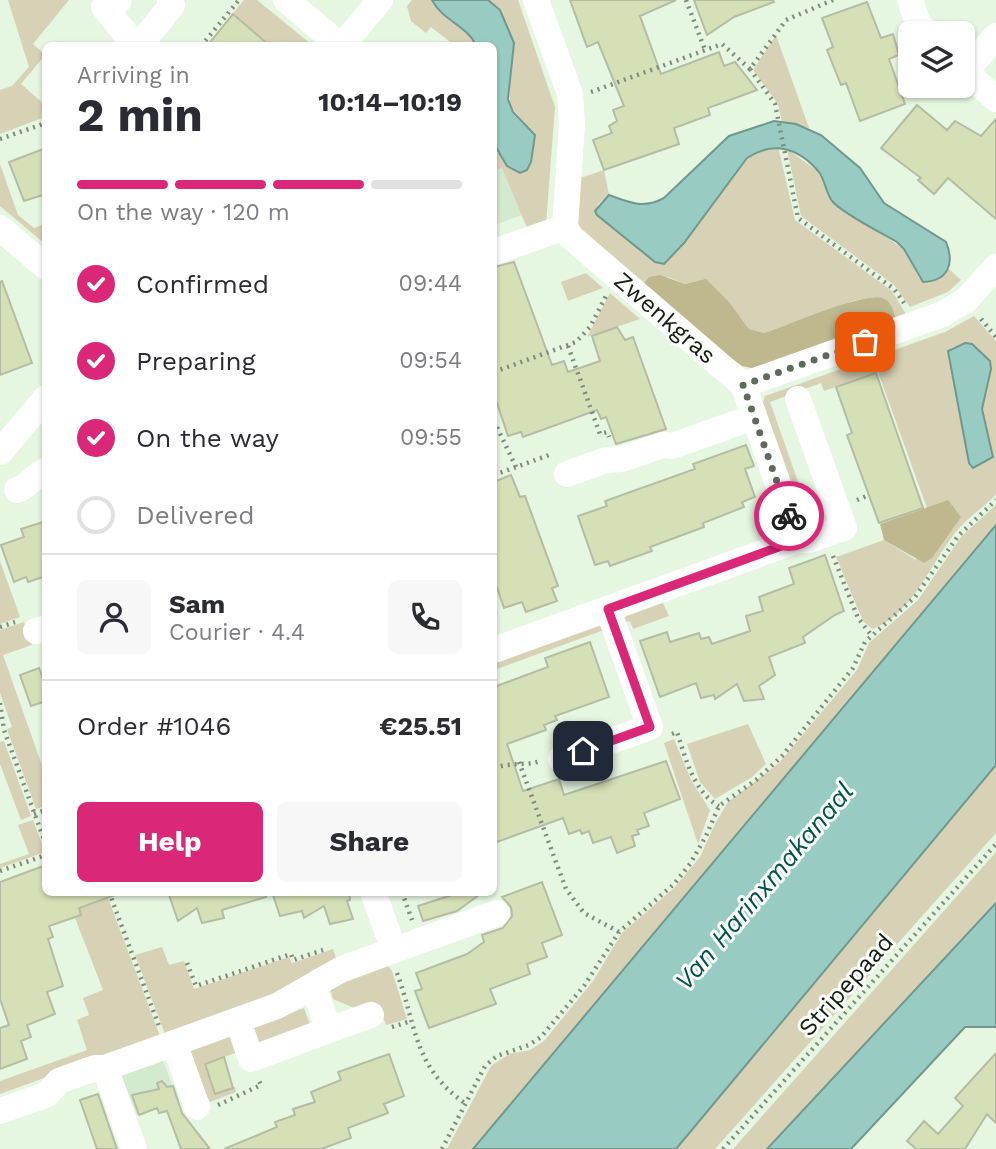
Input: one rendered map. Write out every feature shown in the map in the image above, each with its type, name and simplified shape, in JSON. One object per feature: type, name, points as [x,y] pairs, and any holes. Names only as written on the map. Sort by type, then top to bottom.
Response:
[{"type":"street","points":[[140,42],[172,5],[170,0]]},
{"type":"street","points":[[286,0],[336,42]]},
{"type":"street","points":[[344,42],[380,0]]},
{"type":"street","points":[[497,251],[565,227],[572,125],[570,94],[536,0]]},
{"type":"street","points":[[910,0],[917,21]]},
{"type":"street","points":[[111,4],[135,42]]},
{"type":"street","points":[[975,59],[996,36]]},
{"type":"street","points":[[975,81],[996,99]]},
{"type":"street","name":"Zwenkgras","points":[[565,227],[571,237],[743,385]]},
{"type":"street","points":[[0,228],[42,264]]},
{"type":"street","points":[[798,540],[743,385],[954,309],[966,300],[996,267]]},
{"type":"street","points":[[497,645],[608,609],[798,540],[844,528],[798,399]]},
{"type":"street","points":[[0,452],[42,403]]},
{"type":"street","points":[[568,474],[606,460],[622,459],[663,445],[673,446],[754,417]]},
{"type":"street","points":[[17,490],[27,486],[37,474],[42,472]]},
{"type":"street","points":[[561,759],[650,727],[608,609]]},
{"type":"street","points":[[374,896],[391,951]]},
{"type":"street","points":[[0,1111],[46,1095],[59,1081],[95,1068],[105,1068],[238,1021],[287,1002],[339,970],[497,913]]},
{"type":"street","points":[[313,986],[329,1030]]},
{"type":"street","points":[[238,1021],[251,1059],[371,1015]]},
{"type":"street","points":[[170,1045],[197,1107]]},
{"type":"street","points":[[105,1068],[134,1149]]},
{"type":"path","points":[[204,42],[239,0]]},
{"type":"path","points":[[686,0],[705,50]]},
{"type":"path","points":[[750,69],[786,20],[833,0]]},
{"type":"path","points":[[585,94],[722,44],[750,69],[775,104],[798,218],[894,289],[904,302],[914,325]]},
{"type":"path","points":[[0,139],[42,124]]},
{"type":"path","points":[[497,371],[568,345],[586,333],[608,292]]},
{"type":"path","points":[[568,345],[600,434]]},
{"type":"path","points":[[497,437],[516,467]]},
{"type":"path","points":[[497,474],[555,453],[562,456],[568,474]]},
{"type":"path","points":[[442,1149],[485,1066],[504,1053],[529,1045],[541,1037],[593,973],[619,932],[674,884],[690,864],[719,806],[756,780],[782,756],[853,668],[865,642],[915,597],[958,536],[996,500]]},
{"type":"path","points":[[825,534],[858,618],[872,636]]},
{"type":"path","points":[[0,703],[4,730],[42,835]]},
{"type":"path","points":[[650,727],[659,731],[661,738],[677,732],[696,783],[706,796],[719,806]]},
{"type":"path","points":[[497,767],[519,762],[532,764],[551,757],[561,759]]},
{"type":"path","points":[[519,762],[566,889],[584,913],[619,932]]},
{"type":"path","points":[[34,814],[42,811]]},
{"type":"path","name":"Stripepaad","points":[[723,1149],[996,844]]},
{"type":"path","points":[[0,871],[42,856]]},
{"type":"path","points":[[111,896],[170,1045]]},
{"type":"path","points":[[187,962],[195,986],[291,954],[293,961],[334,946]]},
{"type":"path","points":[[391,951],[419,1048],[439,1080],[466,1104]]},
{"type":"path","points":[[197,1107],[199,1112],[240,1097],[246,1090],[261,1085],[251,1059]]},
{"type":"shaded area","points":[[8,0],[69,0],[33,44],[42,52],[42,59],[21,84],[42,102],[42,118],[0,134],[0,90],[12,86],[29,67]]},
{"type":"shaded area","points":[[244,0],[257,0],[309,42],[267,42],[233,13]]},
{"type":"shaded area","points":[[412,0],[432,0],[442,13],[474,42],[450,42],[431,27],[426,33],[411,21],[407,6]]},
{"type":"shaded area","points":[[488,0],[518,0],[555,107],[546,224],[528,230],[502,168],[497,170],[497,153],[535,135],[510,106],[510,80],[500,10]]},
{"type":"shaded area","points":[[776,35],[809,128],[782,122],[778,104],[753,70]]},
{"type":"shaded area","points":[[778,146],[795,220],[892,291],[907,316],[896,320],[875,297],[856,300],[764,333],[749,329],[730,303],[697,281],[685,284],[668,277],[643,285],[588,238],[577,224],[577,179],[604,170],[609,195],[597,205],[684,243],[747,158],[760,149]]},
{"type":"shaded area","points":[[787,149],[819,172],[835,204],[904,249],[919,278],[945,275],[949,269],[961,280],[948,292],[910,307],[894,285],[801,216]]},
{"type":"shaded area","points":[[501,158],[531,212],[497,224],[497,160]]},
{"type":"shaded area","points":[[0,164],[18,215],[34,228],[42,225],[42,241],[0,206]]},
{"type":"shaded area","points":[[586,273],[603,288],[568,301],[561,282]]},
{"type":"shaded area","points":[[660,275],[685,284],[706,279],[730,303],[749,329],[764,333],[872,297],[888,301],[896,320],[756,369],[742,366],[731,358],[643,285],[649,277]]},
{"type":"shaded area","points":[[610,293],[640,319],[587,337]]},
{"type":"shaded area","points":[[974,316],[996,341],[996,494],[950,539],[911,599],[886,622],[872,629],[863,621],[836,557],[884,540],[916,560],[948,500],[927,508],[878,372],[824,391],[821,383],[770,402],[815,530],[809,532],[762,405],[765,396],[945,332]],"holes":[[[954,346],[985,394],[982,409],[990,442],[970,467],[948,351]]]},
{"type":"shaded area","points":[[948,500],[961,517],[932,558],[924,563],[884,540],[880,524]]},
{"type":"shaded area","points":[[996,505],[996,525],[511,1105],[473,1149],[447,1149],[491,1066],[509,1054],[530,1050],[544,1041],[593,981],[622,933],[674,888],[700,857],[728,802],[779,763],[857,670],[869,643],[918,600],[961,537]]},
{"type":"shaded area","points":[[0,561],[20,617],[0,624]]},
{"type":"shaded area","points":[[662,601],[669,616],[633,629],[630,621],[623,623],[621,616]]},
{"type":"shaded area","points":[[24,622],[32,645],[3,655],[42,766],[42,807],[36,809],[7,729],[12,727],[0,693],[0,630]]},
{"type":"shaded area","points":[[601,623],[604,630],[497,669],[497,660]]},
{"type":"shaded area","points":[[748,724],[766,764],[752,777],[715,799],[700,782],[687,744]]},
{"type":"shaded area","points":[[674,739],[691,780],[710,810],[698,844],[664,743]]},
{"type":"shaded area","points":[[4,741],[31,816],[21,820],[0,764],[0,742]]},
{"type":"shaded area","points":[[996,765],[996,833],[715,1149],[676,1149]]},
{"type":"shaded area","points":[[33,820],[42,844],[42,853],[0,868],[0,864],[29,854],[18,825]]},
{"type":"shaded area","points":[[996,852],[996,903],[767,1149],[733,1149]]},
{"type":"shaded area","points":[[108,898],[160,1036],[0,1094],[0,1081],[87,1050],[77,1020],[89,1015],[83,998],[103,990],[72,910]]},
{"type":"shaded area","points":[[162,947],[169,965],[184,961],[194,989],[289,957],[292,963],[333,949],[336,958],[313,970],[285,991],[165,1034],[135,955]]},
{"type":"shaded area","points":[[388,966],[407,1019],[386,1025],[378,1004],[359,1010],[333,999],[330,988]]},
{"type":"shaded area","points":[[304,1008],[310,1024],[256,1045],[251,1029]]},
{"type":"shaded area","points":[[232,1035],[238,1052],[204,1064],[215,1094],[235,1087],[236,1092],[210,1102],[185,1053]]},
{"type":"shaded area","points":[[163,1060],[180,1106],[159,1113],[157,1108],[137,1115],[121,1075]]},
{"type":"water","points":[[432,0],[488,0],[500,10],[514,43],[508,99],[513,112],[535,135],[531,162],[527,170],[520,173],[507,166],[497,149],[497,42],[474,42],[436,7]]},
{"type":"water","points":[[774,121],[796,124],[821,135],[860,168],[884,203],[946,242],[950,257],[944,275],[923,282],[897,242],[837,206],[830,198],[819,172],[803,157],[785,149],[766,150],[747,158],[684,243],[664,264],[655,262],[597,215],[595,211],[609,195],[643,204],[664,198],[729,136]]},
{"type":"water","points":[[965,343],[972,344],[990,361],[991,369],[982,409],[993,457],[973,468],[969,463],[948,351]]},
{"type":"water","name":"Van Harinxmakanaal","points":[[996,525],[996,765],[676,1149],[473,1149]]},
{"type":"water","points":[[996,903],[996,1027],[965,1027],[851,1149],[767,1149]]},
{"type":"building","points":[[570,0],[676,0],[640,16],[661,74],[719,52],[724,66],[735,62],[757,90],[708,108],[710,115],[674,128],[679,144],[604,170],[593,140],[612,133],[609,126],[617,121],[613,110],[624,106],[598,42],[587,47]]},
{"type":"building","points":[[694,0],[774,2],[734,17],[707,35]]},
{"type":"building","points":[[867,2],[881,38],[893,34],[898,55],[889,59],[898,84],[898,98],[903,98],[905,104],[860,121],[846,83],[841,85],[827,50],[833,47],[822,18]]},
{"type":"building","points":[[233,14],[265,42],[210,42]]},
{"type":"building","points":[[917,105],[947,130],[955,121],[981,136],[996,119],[996,219],[948,178],[934,194],[918,180],[921,178],[881,148]]},
{"type":"building","points":[[42,150],[42,195],[24,201],[9,162]]},
{"type":"building","points":[[514,262],[552,365],[564,361],[568,372],[600,361],[592,336],[617,327],[625,340],[633,337],[666,429],[616,444],[606,417],[601,419],[597,410],[523,437],[521,432],[508,436],[497,403],[497,266]]},
{"type":"building","points":[[2,281],[32,363],[0,375],[0,282]]},
{"type":"building","points":[[876,373],[923,508],[879,523],[847,435],[852,433],[836,387]]},
{"type":"building","points":[[746,445],[754,466],[745,469],[755,497],[742,502],[744,507],[703,523],[704,527],[650,547],[652,551],[610,566],[608,561],[595,565],[578,516],[607,506],[605,501],[695,469],[693,464]]},
{"type":"building","points":[[511,475],[520,497],[525,496],[558,586],[552,588],[557,601],[526,612],[522,602],[504,608],[497,588],[497,481]]},
{"type":"building","points":[[42,522],[42,577],[28,582],[26,577],[14,582],[1,545],[24,537],[21,529]]},
{"type":"building","points":[[825,555],[844,611],[803,637],[805,643],[769,657],[775,675],[759,686],[764,699],[744,701],[737,684],[715,699],[714,695],[701,698],[696,683],[660,697],[640,641],[667,632],[670,642],[699,633],[701,639],[709,637],[712,644],[750,631],[746,616],[763,611],[759,597],[794,584],[789,568]]},
{"type":"building","points":[[590,642],[609,697],[555,716],[557,720],[544,725],[546,730],[507,744],[523,791],[559,779],[564,795],[666,761],[680,799],[644,813],[649,826],[637,830],[639,834],[632,836],[635,846],[617,853],[611,837],[593,843],[589,831],[582,834],[580,830],[569,834],[563,818],[497,842],[497,686],[548,667],[545,658]]},
{"type":"building","points":[[39,668],[42,676],[42,702],[31,706],[20,675]]},
{"type":"building","points":[[42,866],[42,896],[112,896],[79,908],[81,915],[49,926],[53,937],[48,939],[63,986],[47,992],[55,1014],[27,1025],[31,1037],[21,1041],[27,1059],[0,1069],[0,1028],[9,1025],[0,999],[0,882]]},
{"type":"building","points":[[542,882],[562,935],[542,943],[547,957],[527,964],[530,974],[490,989],[496,1004],[429,1028],[415,991],[422,989],[416,973],[467,954],[484,942],[482,935],[503,928],[512,916],[511,907],[502,897]]},
{"type":"building","points":[[169,896],[266,896],[222,910],[224,918],[202,923],[197,908],[178,921]]},
{"type":"building","points":[[273,896],[350,896],[350,900],[347,901],[353,919],[330,924],[324,906],[304,918],[302,911],[280,916]]},
{"type":"building","points":[[449,896],[478,896],[457,911],[423,921],[418,906]]},
{"type":"building","points":[[996,1053],[996,1123],[987,1114],[965,1149],[916,1149],[907,1141],[924,1121],[938,1134],[963,1106],[955,1098]]},
{"type":"building","points":[[389,1054],[404,1096],[384,1104],[388,1113],[348,1128],[351,1138],[321,1149],[224,1149],[277,1127],[275,1122],[295,1115],[293,1109],[315,1102],[311,1092],[341,1080],[338,1072]]},
{"type":"building","points":[[224,1057],[233,1088],[215,1094],[205,1064]]},
{"type":"building","points":[[162,1081],[167,1087],[173,1086],[182,1113],[210,1149],[181,1149],[167,1111],[159,1113],[157,1108],[139,1115],[132,1095],[159,1089],[157,1083]]},
{"type":"building","points":[[98,1094],[117,1149],[97,1149],[80,1100]]},
{"type":"way so far","points":[[789,516],[743,385],[865,342]]},
{"type":"route","points":[[583,751],[650,727],[608,609],[798,540],[789,516]]}]
